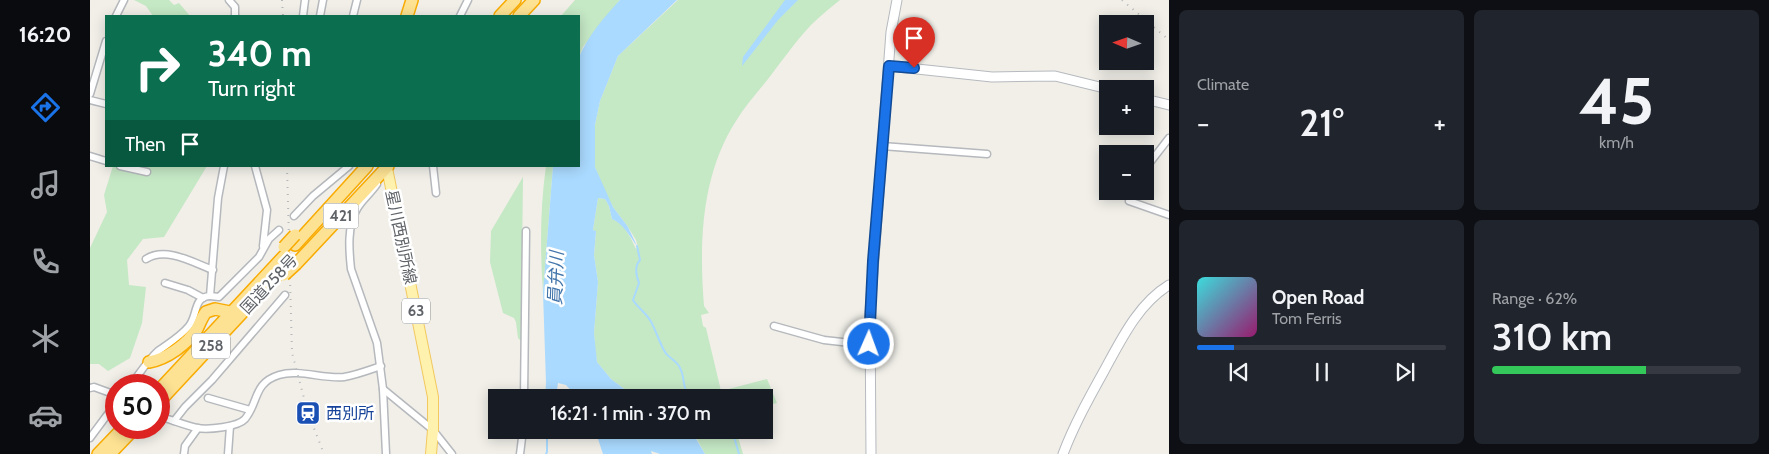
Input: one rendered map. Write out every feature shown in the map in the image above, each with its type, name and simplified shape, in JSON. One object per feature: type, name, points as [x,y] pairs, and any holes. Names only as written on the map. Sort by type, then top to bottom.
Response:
[{"type":"highway","points":[[407,15],[412,0]]},
{"type":"highway","points":[[501,15],[515,0]]},
{"type":"highway","points":[[510,15],[522,11],[534,0]]},
{"type":"highway","name":"421","points":[[261,286],[290,256],[357,167]]},
{"type":"highway","name":"国道258号","points":[[290,256],[366,167]]},
{"type":"highway","name":"国道258号","points":[[170,389],[261,286],[290,256],[385,167]]},
{"type":"highway","name":"国道258号","points":[[170,378],[230,312],[261,286]]},
{"type":"highway","points":[[149,362],[160,360],[190,338],[206,312],[215,309],[230,312]]},
{"type":"highway","points":[[98,454],[112,439]]},
{"type":"highway","points":[[110,454],[124,439]]},
{"type":"main road","points":[[871,454],[869,344],[873,261],[892,23],[897,0]]},
{"type":"main road","points":[[889,66],[992,77],[1056,76],[1099,87]]},
{"type":"main road","points":[[1154,101],[1169,105]]},
{"type":"main road","name":"星川西別所線","points":[[385,167],[431,388],[432,454]]},
{"type":"main road","points":[[1063,454],[1078,420],[1130,327],[1148,302],[1169,285]]},
{"type":"street","points":[[116,15],[124,0]]},
{"type":"street","points":[[229,0],[235,7],[235,15]]},
{"type":"street","points":[[303,15],[306,0]]},
{"type":"street","points":[[320,15],[323,0]]},
{"type":"street","points":[[353,15],[357,0]]},
{"type":"street","points":[[460,15],[468,0]]},
{"type":"street","points":[[90,94],[92,80],[104,56]]},
{"type":"street","points":[[90,100],[105,104]]},
{"type":"street","points":[[1154,157],[1169,138]]},
{"type":"street","points":[[882,146],[987,154]]},
{"type":"street","points":[[90,156],[105,161]]},
{"type":"street","points":[[124,167],[147,172]]},
{"type":"street","points":[[210,296],[218,198],[224,167]]},
{"type":"street","points":[[140,374],[157,352],[190,326],[197,303],[203,298],[210,296],[219,297],[259,257],[267,210],[255,167]]},
{"type":"street","points":[[294,216],[313,196],[348,167]]},
{"type":"street","points":[[385,167],[371,194],[357,208],[352,220],[350,240],[351,269],[377,343],[381,366],[386,454]]},
{"type":"street","points":[[434,167],[436,193]]},
{"type":"street","points":[[1129,200],[1169,214]]},
{"type":"street","points":[[262,248],[280,230]]},
{"type":"street","points":[[524,389],[526,231]]},
{"type":"street","points":[[146,259],[150,256],[170,254],[213,270]]},
{"type":"street","points":[[165,283],[188,290],[203,298]]},
{"type":"street","points":[[285,295],[212,380],[171,420],[198,428],[230,426],[244,421],[266,380],[290,374],[343,377],[381,366]]},
{"type":"street","points":[[774,326],[824,340],[869,344]]},
{"type":"street","points":[[91,390],[94,387],[105,391]]},
{"type":"street","points":[[383,389],[433,430],[452,454]]},
{"type":"street","points":[[208,398],[250,410]]},
{"type":"street","points":[[90,438],[105,418]]},
{"type":"street","points":[[228,454],[230,426]]},
{"type":"street","points":[[184,454],[185,446],[198,428]]},
{"type":"street","points":[[520,454],[522,439]]},
{"type":"green space","points":[[134,0],[169,0],[174,5],[179,3],[189,15],[152,15],[146,6]]},
{"type":"green space","points":[[575,0],[620,0],[583,47],[580,54],[580,15],[562,15]]},
{"type":"green space","points":[[678,0],[840,0],[805,31],[743,110],[724,142],[716,164],[709,187],[703,234],[704,306],[709,313],[701,315],[703,326],[706,328],[721,389],[624,389],[611,379],[597,362],[594,333],[598,282],[594,255],[596,231],[593,230],[598,198],[605,199],[612,219],[624,227],[636,249],[638,247],[628,227],[613,207],[595,167],[595,125],[600,101],[618,56]]},
{"type":"green space","points":[[113,167],[206,167],[164,237],[143,239],[127,260],[129,285],[146,287],[142,323],[130,358],[108,371],[99,364],[90,364],[90,248],[107,212],[104,195]]},
{"type":"green space","points":[[546,167],[553,167],[543,292],[541,229]]},
{"type":"green space","points":[[523,177],[521,341],[518,338],[514,318],[503,313],[490,262],[491,231]]},
{"type":"green space","points":[[767,379],[771,389],[729,389]]},
{"type":"green space","points":[[773,393],[777,403],[773,404]]},
{"type":"green space","points":[[697,439],[739,439],[743,454],[705,454]]},
{"type":"water","name":"員弁川","points":[[620,0],[677,0],[618,56],[600,101],[595,125],[595,167],[613,207],[628,227],[637,246],[623,227],[612,219],[605,199],[598,198],[593,230],[596,231],[594,255],[598,282],[594,333],[597,362],[611,379],[624,389],[570,389],[566,385],[558,383],[557,389],[546,389],[543,292],[553,167],[580,167],[580,55],[597,27]]},
{"type":"water","points":[[785,0],[798,0],[778,20],[742,66],[743,57]]},
{"type":"water","points":[[598,439],[696,439],[705,454],[660,454],[651,451],[652,454],[603,454]]},
{"type":"waterway","points":[[637,246],[640,260],[636,271],[639,283],[633,300],[650,320],[665,352],[679,366],[685,389]]},
{"type":"waterway","points":[[546,454],[547,439]]},
{"type":"waterway","points":[[735,439],[739,454]]},
{"type":"railway","points":[[282,0],[283,15]]},
{"type":"railway","points":[[1122,0],[1169,40]]},
{"type":"railway","points":[[287,167],[292,353],[308,413],[324,454]]},
{"type":"place","name":"西別所","points":[[308,413]]},
{"type":"route","points":[[869,344],[873,261],[889,66],[914,68]]}]
